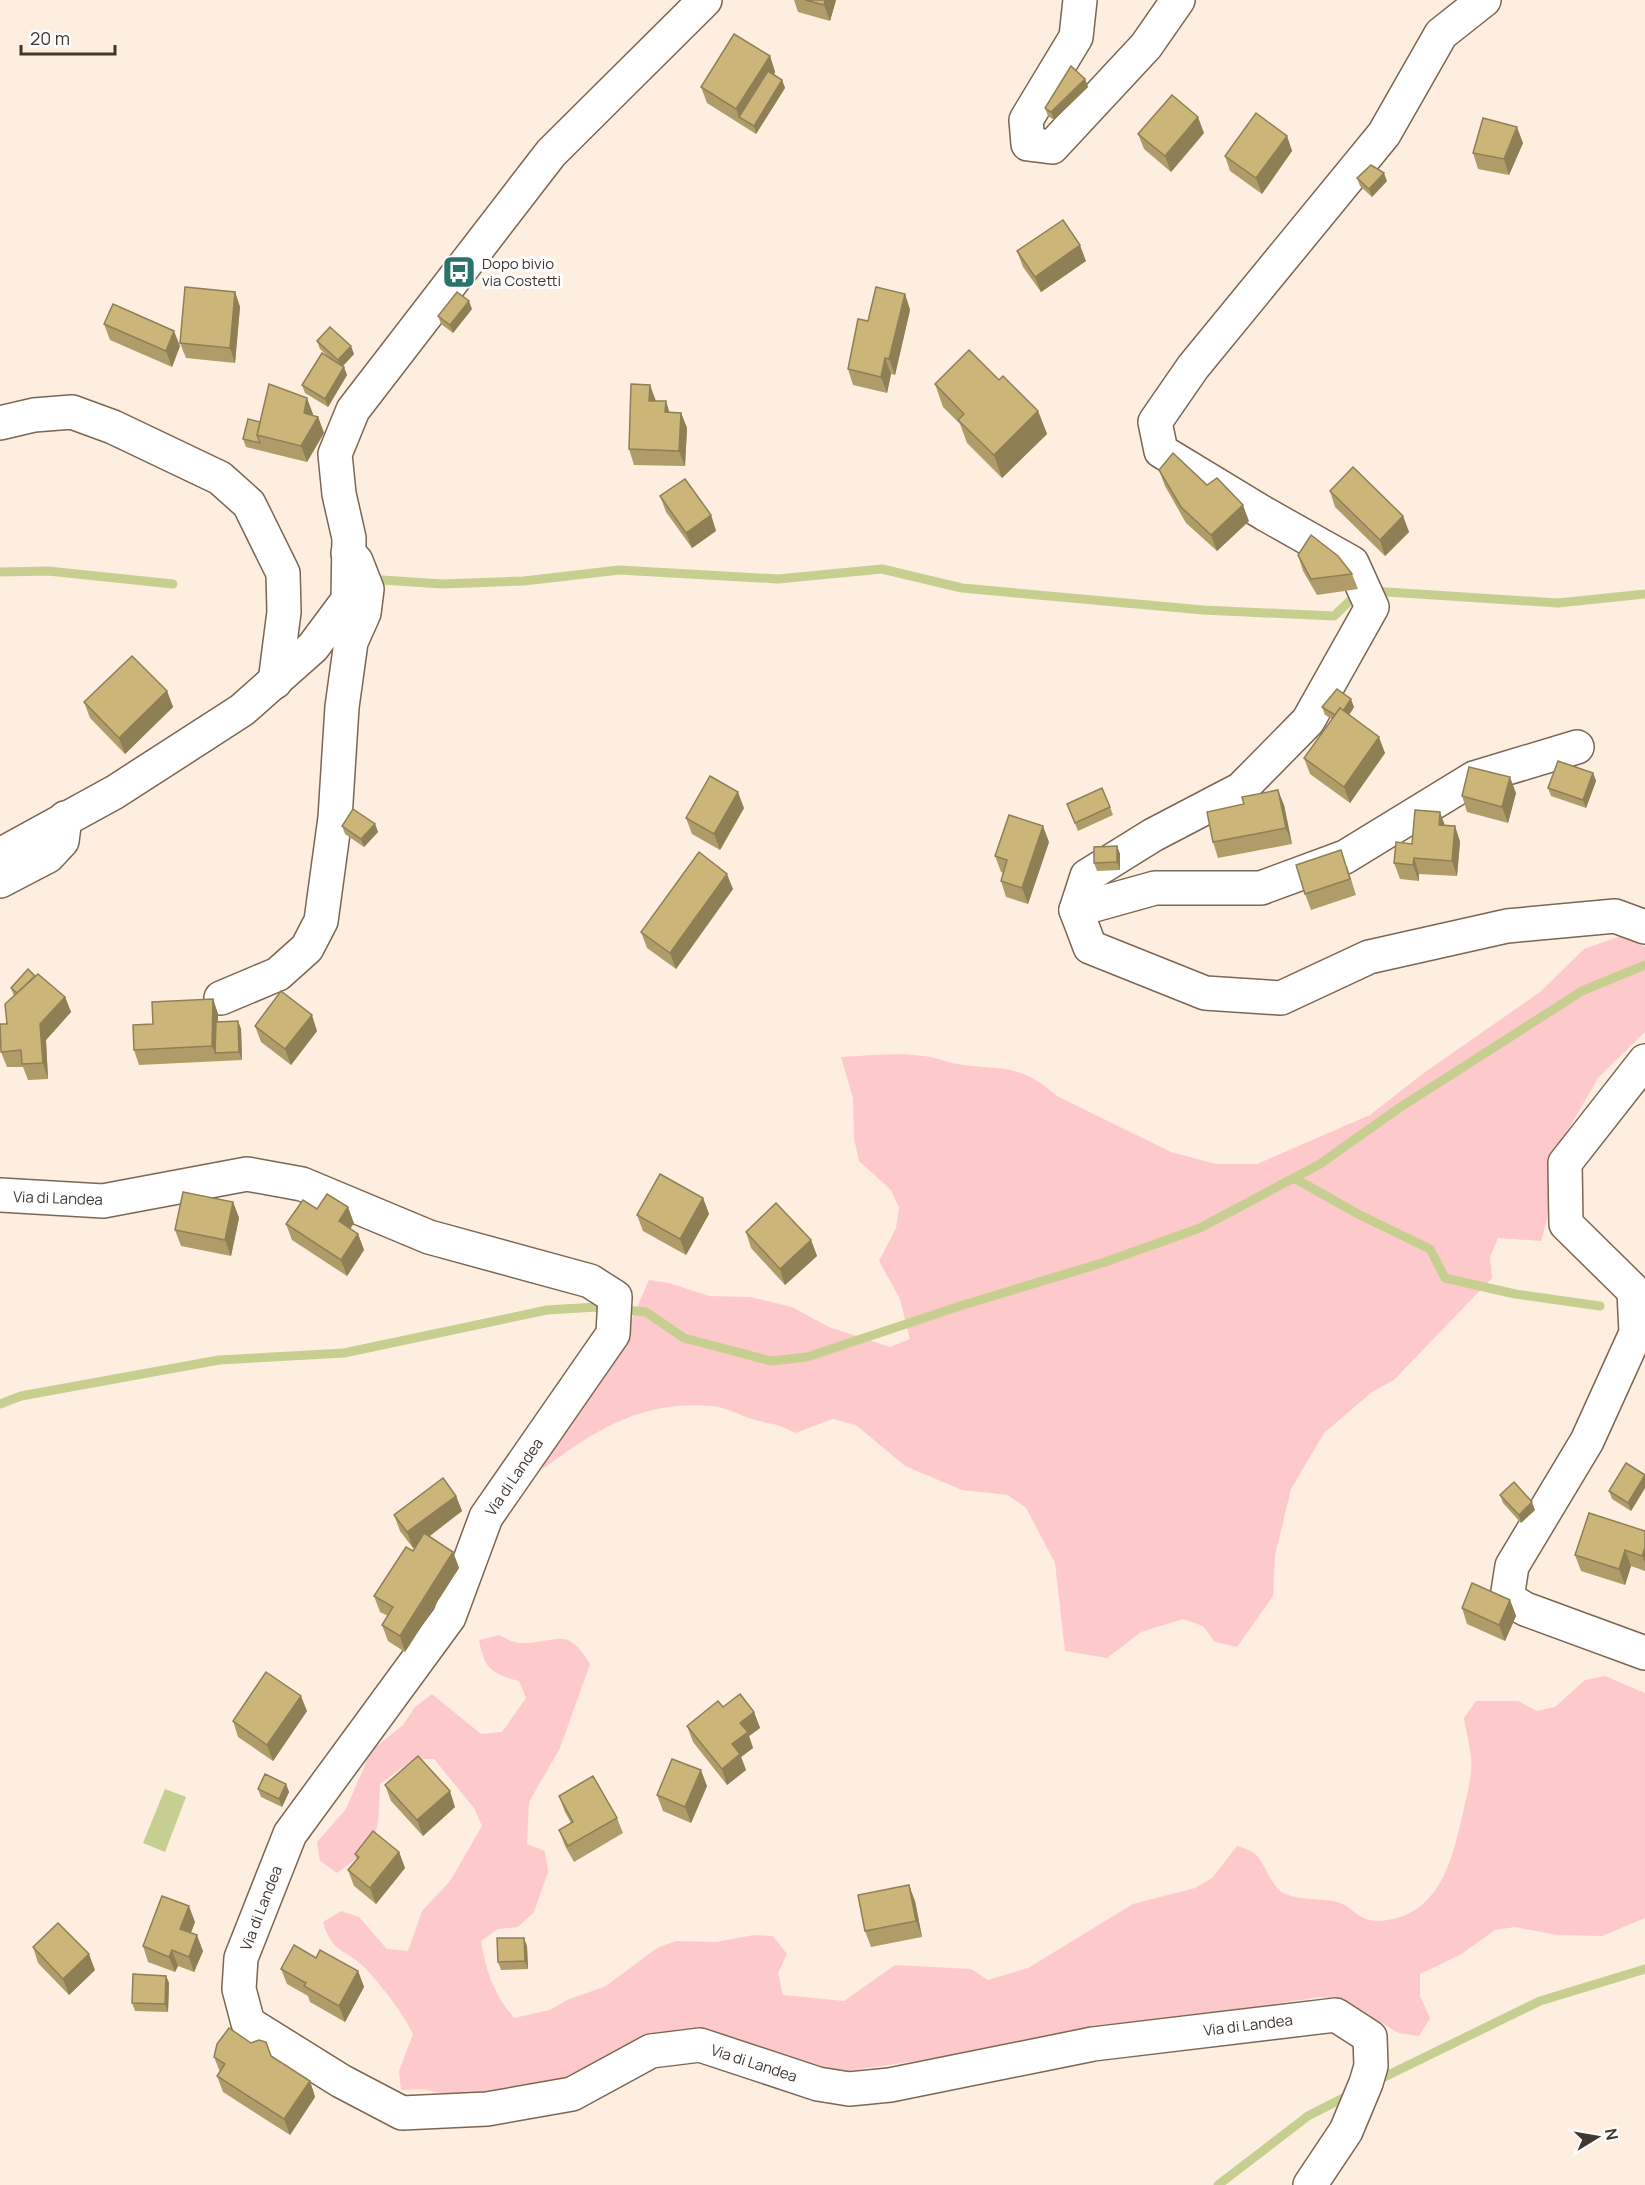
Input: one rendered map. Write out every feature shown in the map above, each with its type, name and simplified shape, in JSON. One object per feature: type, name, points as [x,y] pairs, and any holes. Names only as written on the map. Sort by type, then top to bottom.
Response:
[{"type":"street","points":[[0,855],[115,792],[242,710],[313,647],[348,600],[349,538],[339,494],[335,454],[353,410],[551,153],[705,0]]},
{"type":"street","points":[[1080,0],[1076,37],[1026,120],[1028,144],[1052,147],[1146,46],[1178,0]]},
{"type":"street","points":[[1485,0],[1441,34],[1384,134],[1193,367],[1155,422],[1161,451],[1352,563],[1372,608],[1308,721],[1275,755],[1241,789],[1153,836],[1087,876],[1076,910],[1090,947],[1205,993],[1281,998],[1369,957],[1507,926],[1615,916],[1645,927]]},
{"type":"street","points":[[0,423],[34,415],[72,412],[113,427],[220,478],[249,504],[284,573],[284,612],[275,682]]},
{"type":"street","points":[[221,998],[278,974],[307,948],[321,921],[335,818],[342,707],[351,642],[364,613],[367,589],[356,561],[348,553]]},
{"type":"street","points":[[1076,910],[1155,888],[1260,888],[1345,857],[1474,778],[1577,747]]},
{"type":"street","points":[[0,881],[48,856],[62,841],[65,818]]},
{"type":"street","points":[[1645,1061],[1613,1098],[1564,1163],[1566,1224],[1634,1291],[1635,1333],[1587,1441],[1512,1566],[1507,1598],[1525,1609],[1645,1653]]},
{"type":"street","name":"Via di Landea","points":[[0,1195],[103,1201],[247,1174],[302,1184],[429,1237],[590,1281],[615,1297],[613,1334],[486,1517],[449,1617],[290,1834],[241,1958],[239,1989],[248,2024],[341,2081],[402,2113],[487,2109],[572,2094],[651,2051],[700,2045],[818,2084],[849,2089],[890,2085],[1093,2044],[1336,2015],[1370,2037],[1371,2066],[1346,2131],[1310,2185]]},
{"type":"shaded area","points":[[1623,935],[1645,947],[1645,1032],[1598,1078],[1554,1154],[1547,1220],[1541,1241],[1498,1238],[1490,1257],[1492,1278],[1394,1380],[1372,1392],[1324,1433],[1291,1489],[1275,1555],[1273,1596],[1237,1647],[1215,1642],[1203,1626],[1183,1619],[1141,1632],[1107,1658],[1065,1651],[1055,1563],[1026,1508],[1008,1495],[962,1490],[905,1466],[856,1425],[833,1419],[795,1433],[778,1425],[717,1407],[687,1405],[664,1408],[622,1420],[602,1430],[582,1441],[543,1469],[543,1449],[593,1392],[615,1357],[649,1280],[669,1283],[709,1296],[750,1297],[792,1307],[829,1327],[890,1347],[910,1339],[900,1299],[879,1261],[896,1228],[899,1208],[891,1190],[859,1161],[854,1139],[853,1098],[841,1057],[914,1055],[1014,1071],[1034,1079],[1057,1096],[1171,1152],[1216,1164],[1257,1164],[1370,1115],[1421,1075],[1540,992],[1584,949]]},
{"type":"shaded area","points":[[499,1635],[521,1643],[567,1640],[582,1652],[590,1664],[560,1748],[529,1802],[527,1844],[545,1851],[548,1872],[534,1912],[518,1927],[498,1929],[481,1941],[492,1982],[501,2001],[514,2018],[550,2010],[567,2000],[606,1986],[657,1948],[676,1941],[716,1942],[754,1935],[773,1936],[787,1954],[778,1973],[783,1995],[844,2001],[895,1965],[971,1969],[988,1980],[1028,1968],[1133,1904],[1195,1888],[1212,1878],[1237,1846],[1255,1854],[1283,1893],[1296,1897],[1337,1902],[1370,1920],[1398,1918],[1415,1910],[1429,1899],[1439,1884],[1454,1850],[1471,1773],[1464,1718],[1476,1701],[1518,1701],[1537,1711],[1555,1707],[1585,1680],[1605,1676],[1645,1693],[1645,1918],[1602,1936],[1557,1935],[1515,1927],[1495,1930],[1460,1955],[1420,1974],[1420,1996],[1430,2018],[1419,2036],[1399,2033],[1344,2001],[1321,1997],[847,2071],[826,2068],[703,2029],[683,2029],[641,2038],[565,2079],[463,2098],[422,2089],[401,2090],[399,2071],[413,2034],[398,2008],[366,1969],[335,1946],[323,1922],[341,1911],[359,1917],[387,1949],[408,1951],[422,1911],[450,1881],[482,1826],[474,1808],[434,1759],[414,1759],[380,1784],[377,1827],[362,1854],[337,1873],[320,1861],[317,1842],[346,1809],[371,1751],[403,1725],[415,1707],[432,1694],[481,1734],[502,1732],[526,1698],[519,1681],[495,1672],[483,1657],[479,1640]]},
{"type":"shaded area","points":[[165,1789],[186,1797],[165,1852],[143,1843]]},
{"type":"building","points":[[805,0],[825,0],[824,5]]},
{"type":"building","points":[[734,34],[770,56],[736,109],[701,87]]},
{"type":"building","points":[[1071,66],[1085,79],[1051,112],[1045,108]]},
{"type":"building","points":[[768,71],[782,80],[754,126],[739,117]]},
{"type":"building","points":[[1172,95],[1198,117],[1165,156],[1138,134]]},
{"type":"building","points":[[1256,113],[1287,136],[1256,178],[1225,156]]},
{"type":"building","points":[[1483,118],[1517,127],[1504,159],[1473,153]]},
{"type":"building","points":[[1371,165],[1384,173],[1369,189],[1357,178]]},
{"type":"building","points":[[1063,220],[1080,245],[1035,277],[1017,251]]},
{"type":"building","points":[[185,287],[235,292],[230,348],[180,343]]},
{"type":"building","points":[[876,287],[905,294],[889,359],[885,358],[881,377],[848,369],[858,319],[868,321]]},
{"type":"building","points":[[457,292],[469,301],[450,325],[438,316]]},
{"type":"building","points":[[113,304],[174,331],[166,351],[104,324]]},
{"type":"building","points":[[330,327],[351,346],[338,360],[317,341]]},
{"type":"building","points":[[969,350],[999,380],[1003,376],[1038,411],[994,455],[958,420],[964,414],[935,384]]},
{"type":"building","points":[[322,353],[344,367],[325,399],[302,385]]},
{"type":"building","points":[[269,384],[307,398],[304,413],[318,417],[301,446],[257,435]]},
{"type":"building","points":[[631,384],[650,385],[649,401],[666,401],[665,412],[681,413],[679,451],[629,449]]},
{"type":"building","points":[[248,419],[260,422],[257,435],[260,443],[243,439]]},
{"type":"building","points":[[1173,453],[1207,485],[1217,478],[1243,505],[1211,535],[1181,507],[1159,470]]},
{"type":"building","points":[[1353,467],[1403,516],[1380,540],[1330,491]]},
{"type":"building","points":[[685,479],[711,515],[686,533],[660,496]]},
{"type":"building","points":[[1311,535],[1338,556],[1352,574],[1311,579],[1298,555]]},
{"type":"building","points":[[132,656],[167,691],[119,738],[84,702]]},
{"type":"building","points":[[1337,689],[1351,699],[1343,711],[1340,708],[1335,715],[1322,707]]},
{"type":"building","points":[[1340,708],[1379,737],[1344,787],[1304,758]]},
{"type":"building","points":[[1558,761],[1593,773],[1583,800],[1548,788]]},
{"type":"building","points":[[1469,767],[1510,777],[1502,807],[1462,796]]},
{"type":"building","points":[[710,776],[738,792],[714,834],[686,818]]},
{"type":"building","points":[[1102,788],[1110,807],[1075,823],[1067,804]]},
{"type":"building","points":[[1278,790],[1286,828],[1213,842],[1207,812],[1244,804],[1242,797]]},
{"type":"building","points":[[353,809],[375,824],[361,839],[342,826]]},
{"type":"building","points":[[1415,810],[1440,812],[1439,825],[1455,826],[1452,861],[1414,858],[1413,865],[1394,863],[1396,842],[1412,844]]},
{"type":"building","points":[[1009,815],[1043,826],[1022,888],[1001,881],[1007,860],[995,856]]},
{"type":"building","points":[[1117,846],[1117,862],[1094,863],[1094,847]]},
{"type":"building","points":[[1341,850],[1350,879],[1305,894],[1296,865]]},
{"type":"building","points":[[699,852],[727,874],[670,953],[641,932]]},
{"type":"building","points":[[28,969],[35,976],[17,993],[11,988]]},
{"type":"building","points":[[38,974],[65,997],[40,1024],[43,1063],[22,1064],[21,1050],[1,1052],[0,1024],[7,1024],[5,1004]]},
{"type":"building","points":[[281,991],[312,1015],[285,1049],[255,1026]]},
{"type":"building","points":[[213,999],[212,1046],[134,1050],[133,1025],[153,1024],[152,1002]]},
{"type":"building","points":[[238,1021],[239,1052],[215,1053],[216,1022]]},
{"type":"building","points":[[660,1174],[703,1198],[680,1239],[637,1215]]},
{"type":"building","points":[[183,1192],[233,1202],[225,1240],[175,1230]]},
{"type":"building","points":[[327,1194],[348,1207],[339,1221],[358,1234],[341,1260],[286,1224],[303,1200],[317,1209]]},
{"type":"building","points":[[776,1203],[811,1240],[780,1269],[746,1232]]},
{"type":"building","points":[[1626,1463],[1645,1475],[1628,1503],[1609,1491]]},
{"type":"building","points":[[443,1478],[456,1496],[407,1532],[394,1515]]},
{"type":"building","points":[[1514,1482],[1532,1502],[1519,1515],[1500,1495]]},
{"type":"building","points":[[1589,1513],[1645,1531],[1645,1547],[1642,1556],[1625,1550],[1619,1569],[1575,1555]]},
{"type":"building","points":[[424,1533],[453,1552],[400,1636],[382,1625],[393,1607],[374,1596],[406,1547],[413,1551]]},
{"type":"building","points":[[1472,1583],[1510,1600],[1499,1625],[1462,1608]]},
{"type":"building","points":[[266,1672],[301,1696],[267,1745],[233,1721]]},
{"type":"building","points":[[740,1694],[754,1712],[740,1723],[748,1732],[732,1744],[740,1754],[722,1769],[687,1726],[718,1701],[723,1707]]},
{"type":"building","points":[[418,1756],[450,1791],[417,1820],[385,1785]]},
{"type":"building","points":[[672,1759],[701,1770],[685,1807],[657,1795]]},
{"type":"building","points":[[265,1774],[286,1784],[279,1799],[258,1789]]},
{"type":"building","points":[[593,1776],[617,1818],[568,1846],[559,1830],[573,1822],[559,1796]]},
{"type":"building","points":[[373,1831],[399,1852],[370,1888],[348,1870],[359,1857],[355,1854]]},
{"type":"building","points":[[909,1885],[916,1921],[865,1931],[858,1895]]},
{"type":"building","points":[[162,1896],[189,1906],[180,1929],[197,1935],[189,1957],[172,1950],[169,1957],[143,1946]]},
{"type":"building","points":[[58,1923],[89,1954],[63,1979],[33,1947]]},
{"type":"building","points":[[497,1938],[524,1938],[525,1961],[498,1962]]},
{"type":"building","points":[[294,1945],[316,1958],[320,1950],[358,1971],[339,2006],[304,1986],[306,1983],[281,1969]]},
{"type":"building","points":[[133,1974],[166,1976],[165,2004],[132,2003]]},
{"type":"building","points":[[229,2028],[251,2043],[259,2040],[266,2042],[271,2056],[310,2081],[284,2119],[217,2076],[225,2064],[214,2057],[217,2044]]},
{"type":"waterway","points":[[382,580],[442,584],[524,581],[619,570],[778,579],[882,569],[962,588],[1203,610],[1334,616],[1359,592]]},
{"type":"waterway","points":[[0,572],[48,571],[173,584]]},
{"type":"waterway","points":[[1372,591],[1558,603],[1645,594]]},
{"type":"waterway","points":[[0,1404],[21,1396],[219,1360],[344,1353],[547,1310],[597,1307],[646,1312],[684,1338],[771,1361],[807,1357],[960,1306],[1105,1262],[1200,1228],[1320,1164],[1399,1108],[1582,991],[1645,965]]},
{"type":"waterway","points":[[1294,1178],[1358,1214],[1430,1249],[1445,1278],[1515,1294],[1600,1306]]},
{"type":"waterway","points":[[1374,2082],[1540,2001],[1645,1969]]},
{"type":"waterway","points":[[1218,2185],[1308,2116],[1351,2094]]},
{"type":"place","name":"Dopo bivio via Costetti","points":[[459,272]]}]
